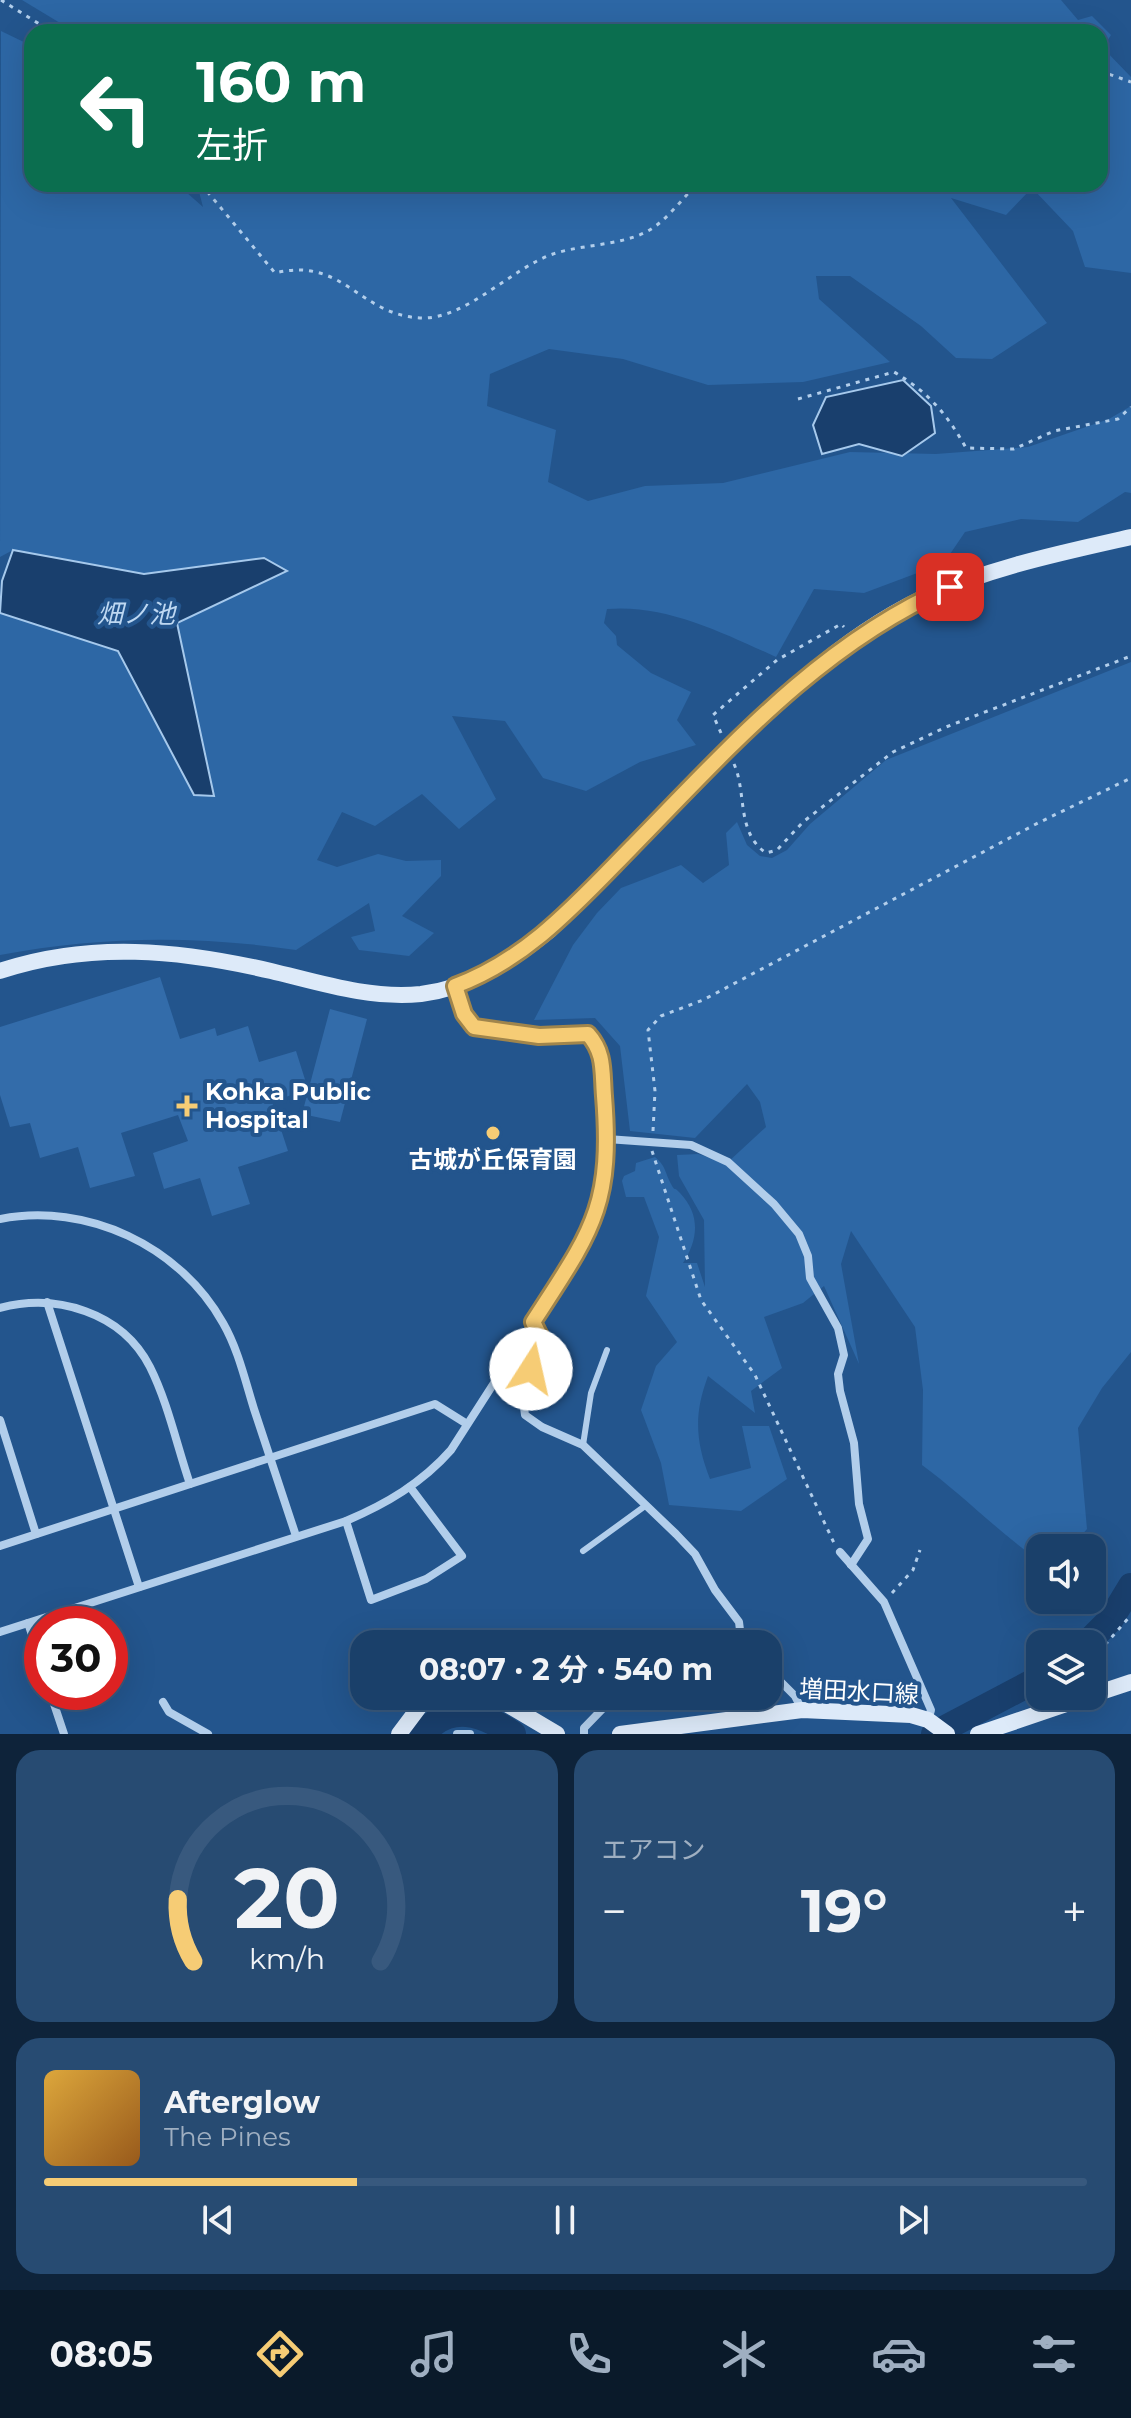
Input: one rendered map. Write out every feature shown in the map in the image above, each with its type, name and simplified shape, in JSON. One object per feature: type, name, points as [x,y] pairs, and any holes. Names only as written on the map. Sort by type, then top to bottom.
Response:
[{"type":"street","points":[[0,971],[75,954],[141,951],[226,962],[373,994],[423,994],[455,986],[508,961],[550,930],[754,724],[823,662],[855,638],[920,600],[979,576],[1131,537]]},
{"type":"street","points":[[80,1606],[346,1521],[391,1500],[410,1487],[442,1460],[589,1235],[604,1185],[607,1139],[600,1048],[588,1034],[539,1036],[474,1027],[464,1014],[455,986]]},
{"type":"street","points":[[607,1139],[691,1145],[728,1162],[774,1204],[799,1234],[808,1256],[810,1278],[838,1328],[844,1355],[838,1374],[840,1391],[854,1443],[859,1504],[868,1539],[851,1565]]},
{"type":"street","points":[[0,1219],[46,1216],[90,1222],[117,1231],[156,1250],[204,1295],[228,1332],[296,1536]]},
{"type":"street","points":[[0,1308],[47,1302],[81,1308],[104,1319],[135,1346],[155,1378],[190,1484]]},
{"type":"street","points":[[47,1302],[139,1587]]},
{"type":"street","points":[[533,1322],[540,1336],[523,1408],[531,1421],[583,1445],[695,1554],[741,1630]]},
{"type":"street","points":[[0,1546],[435,1404],[467,1424]]},
{"type":"street","points":[[0,1420],[36,1534]]},
{"type":"street","points":[[346,1521],[371,1600],[426,1579],[462,1556],[410,1487]]},
{"type":"street","points":[[840,1552],[884,1602],[931,1710],[928,1720]]},
{"type":"street","points":[[0,1632],[24,1624]]},
{"type":"street","points":[[1106,1691],[1131,1682]]},
{"type":"street","points":[[782,1683],[795,1696],[802,1710]]},
{"type":"street","points":[[163,1702],[169,1712],[208,1734]]},
{"type":"street","points":[[56,1710],[64,1734]]},
{"type":"street","points":[[399,1734],[417,1710]]},
{"type":"street","points":[[517,1710],[557,1734]]},
{"type":"street","points":[[584,1734],[584,1728],[601,1710]]},
{"type":"street","name":"増田水口線","points":[[620,1734],[802,1710],[911,1715],[928,1720],[947,1734]]},
{"type":"street","points":[[978,1734],[1049,1710]]},
{"type":"street","points":[[457,1734],[470,1734]]},
{"type":"lane","points":[[583,1445],[591,1393],[607,1350]]},
{"type":"lane","points":[[583,1551],[645,1506]]},
{"type":"path","points":[[1,0],[39,24]]},
{"type":"path","points":[[1108,74],[1131,82]]},
{"type":"path","points":[[208,192],[275,273],[298,267],[314,270],[380,308],[424,318],[470,302],[553,254],[649,230],[689,192]]},
{"type":"path","points":[[798,399],[894,372],[920,387],[948,416],[966,448],[978,449],[1014,449],[1054,431],[1118,419],[1131,407]]},
{"type":"path","points":[[721,733],[713,715],[777,660],[841,624],[855,638]]},
{"type":"path","points":[[734,764],[744,785],[742,798],[747,829],[755,845],[766,853],[777,850],[803,822],[893,752],[946,727],[1131,656]]},
{"type":"path","points":[[840,1552],[755,1375],[701,1300],[652,1158],[655,1091],[648,1030],[661,1016],[703,1000],[1038,823],[1131,778]]},
{"type":"path","points":[[884,1602],[913,1570],[920,1550]]},
{"type":"path","points":[[1106,1644],[1131,1615]]},
{"type":"shaded area","points":[[22,0],[1061,0],[1078,20],[1092,16],[1100,24],[62,24]]},
{"type":"shaded area","points":[[1,31],[24,42],[24,192],[186,192],[203,207],[199,192],[1028,192],[1006,215],[951,198],[1047,323],[992,359],[956,358],[921,326],[850,276],[816,276],[819,299],[890,362],[803,382],[708,385],[623,359],[549,349],[490,374],[487,406],[556,430],[548,482],[588,501],[645,486],[723,483],[850,452],[936,454],[1028,447],[1109,419],[1131,406],[1131,493],[1125,492],[1078,522],[1021,519],[965,532],[944,563],[864,593],[814,589],[776,657],[694,622],[651,611],[607,609],[604,623],[616,636],[617,645],[651,673],[691,692],[677,720],[696,745],[640,762],[586,791],[543,778],[505,721],[452,716],[496,799],[459,829],[422,794],[375,826],[342,812],[317,860],[337,867],[378,854],[406,861],[441,860],[441,876],[402,916],[434,933],[409,956],[359,950],[351,937],[375,931],[369,903],[296,950],[221,942],[148,940],[74,944],[0,955],[0,613],[118,651],[194,795],[194,705],[177,623],[264,558],[144,574],[13,550],[0,557]]},
{"type":"shaded area","points":[[1108,53],[1131,77],[1131,273],[1085,267],[1073,231],[1036,192],[1108,192]]},
{"type":"shaded area","points":[[1131,662],[1131,1352],[1102,1388],[1078,1428],[1087,1529],[1083,1534],[1026,1534],[1026,1550],[922,1465],[923,1390],[915,1327],[851,1231],[841,1264],[859,1364],[824,1286],[803,1303],[764,1317],[782,1368],[751,1391],[755,1413],[708,1376],[703,1390],[698,1427],[701,1452],[710,1479],[751,1468],[742,1426],[769,1426],[787,1479],[741,1511],[669,1505],[661,1463],[641,1410],[656,1366],[677,1342],[646,1296],[659,1237],[644,1197],[626,1197],[622,1181],[624,1176],[635,1171],[636,1163],[655,1157],[661,1163],[673,1187],[687,1201],[694,1219],[692,1245],[683,1263],[697,1263],[705,1287],[704,1220],[679,1176],[677,1155],[698,1154],[727,1163],[766,1127],[760,1102],[747,1084],[695,1138],[630,1131],[620,1046],[595,1018],[534,1020],[573,945],[621,888],[681,865],[703,883],[729,865],[726,833],[737,822],[747,845],[760,856],[772,858],[787,850],[810,824],[886,760]]},
{"type":"water","points":[[903,380],[931,406],[935,433],[902,456],[859,444],[822,454],[813,425],[826,397]]},
{"type":"water","name":"畑ノ池","points":[[13,550],[144,574],[264,558],[287,571],[177,623],[214,796],[194,795],[118,651],[0,613],[2,581]]},
{"type":"building","points":[[160,977],[180,1039],[215,1028],[217,1036],[248,1026],[259,1062],[296,1051],[308,1089],[272,1102],[288,1151],[238,1167],[250,1204],[212,1216],[200,1178],[164,1189],[153,1153],[188,1141],[178,1115],[121,1133],[135,1176],[90,1188],[78,1147],[40,1158],[30,1123],[10,1127],[0,1095],[0,1027]]},
{"type":"building","points":[[330,1009],[367,1019],[340,1122],[302,1114]]},
{"type":"waterway","points":[[1100,1630],[1111,1619],[1131,1586]]},
{"type":"waterway","points":[[934,1734],[1026,1685]]},
{"type":"waterway","points":[[423,1734],[444,1717],[456,1714],[479,1717],[513,1734]]},
{"type":"place","name":"Kohka Public Hospital","points":[[187,1106]]},
{"type":"place","name":"古城が丘保育園","points":[[493,1133]]},
{"type":"route","points":[[531,1369],[540,1336],[533,1322],[589,1235],[604,1185],[608,1162],[600,1048],[588,1034],[539,1036],[474,1027],[468,1023],[455,986],[480,977],[508,961],[550,930],[745,733],[823,662],[883,620],[950,587]]}]
